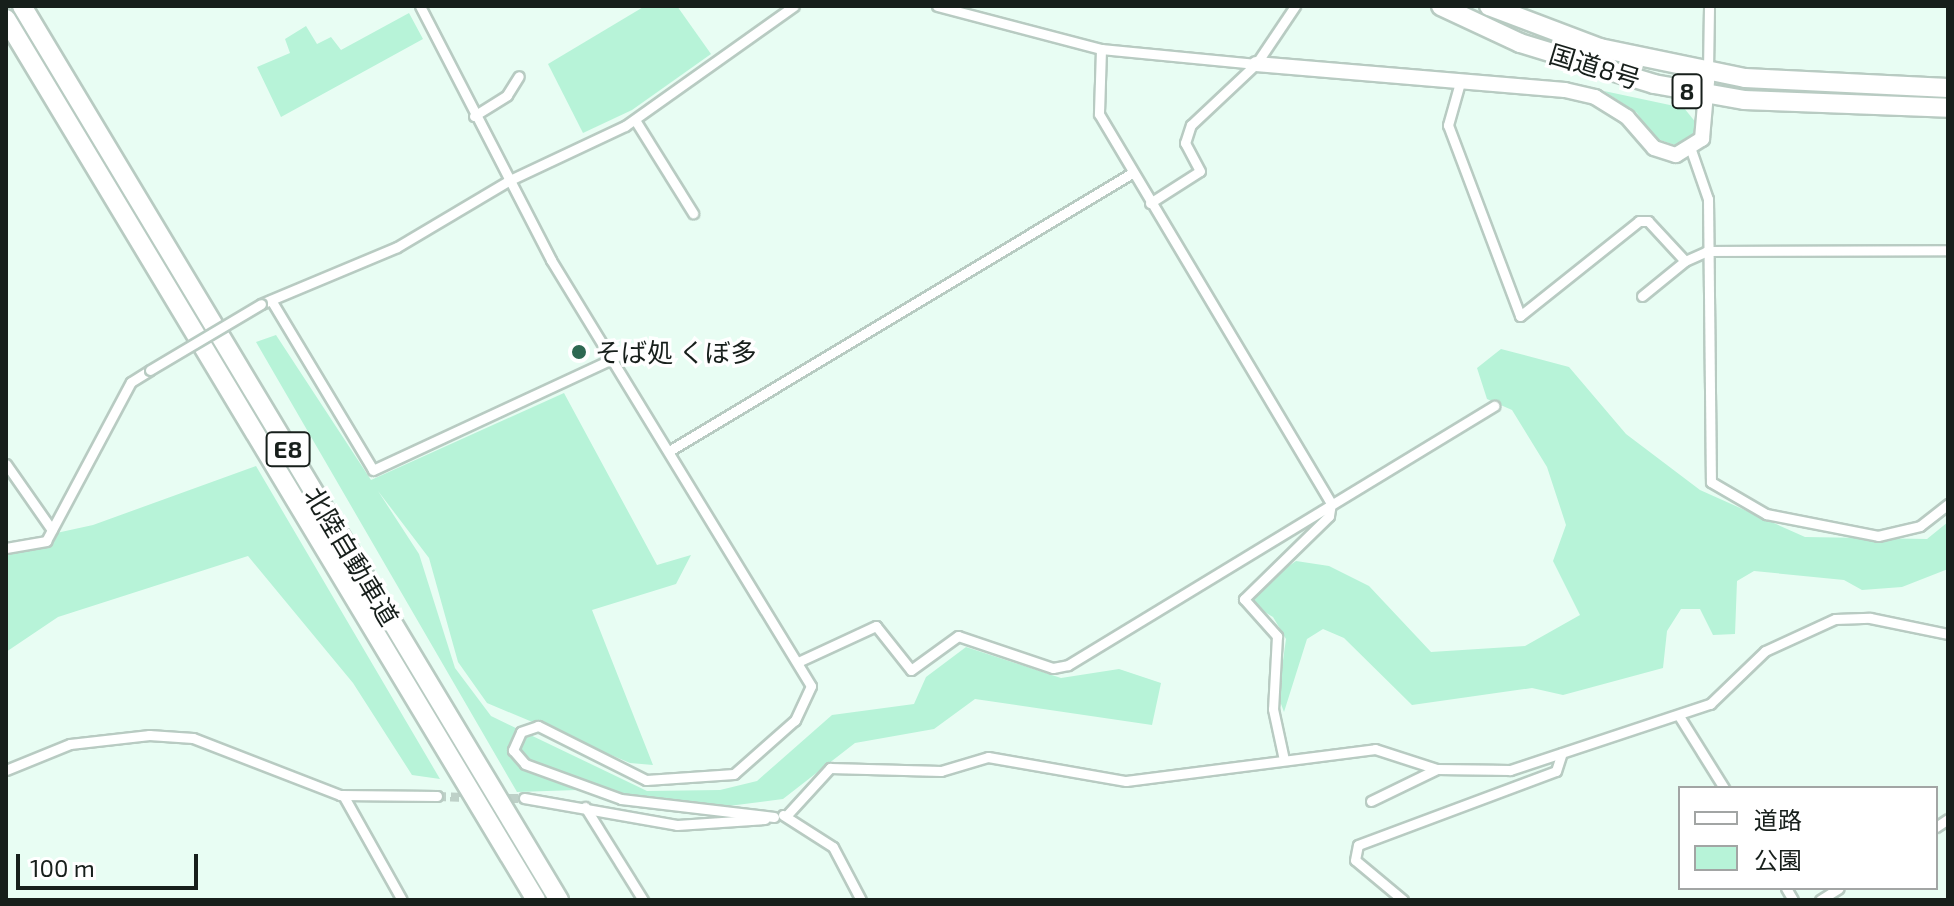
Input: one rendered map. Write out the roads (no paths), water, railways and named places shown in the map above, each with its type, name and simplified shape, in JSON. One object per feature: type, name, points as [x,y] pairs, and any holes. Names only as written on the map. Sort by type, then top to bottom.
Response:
[{"type":"highway","name":"北陸自動車道","points":[[22,6],[557,896]]},
{"type":"highway","name":"国道8号","points":[[1441,6],[1599,69],[1709,95],[1948,108]]},
{"type":"highway","name":"国道8号","points":[[1489,6],[1600,48],[1773,83],[1948,88]]},
{"type":"highway","name":"北陸自動車道","points":[[6,19],[536,900]]},
{"type":"street","points":[[420,6],[508,181],[811,686],[810,702],[734,774],[646,780],[538,726],[521,732],[513,750],[525,764],[621,799],[774,817]]},
{"type":"street","points":[[6,548],[46,541],[131,382],[266,302],[397,247],[508,181],[635,120],[794,6]]},
{"type":"street","points":[[937,6],[1101,49],[1461,79],[1595,97],[1627,117],[1654,148],[1691,150],[1702,139],[1709,95],[1709,6]]},
{"type":"street","points":[[1150,203],[1200,171],[1185,143],[1191,125],[1256,64],[1295,6]]},
{"type":"street","points":[[1101,49],[1099,114],[1331,503],[1329,516],[1244,599],[1277,636],[1273,709],[1284,760]]},
{"type":"street","points":[[474,116],[507,95],[519,76]]},
{"type":"street","points":[[1461,79],[1448,125],[1520,316],[1639,221],[1648,221],[1685,261]]},
{"type":"street","points":[[635,120],[693,213]]},
{"type":"street","points":[[1691,150],[1706,183],[1711,482],[1766,514],[1878,536],[1920,526],[1948,504]]},
{"type":"street","points":[[669,451],[1132,173]]},
{"type":"street","points":[[1642,296],[1685,261],[1707,251],[1948,250]]},
{"type":"street","points":[[266,302],[373,470],[616,357]]},
{"type":"street","points":[[798,662],[876,626],[911,670],[958,636],[1053,668],[1068,665],[1494,406]]},
{"type":"street","points":[[6,464],[52,530]]},
{"type":"street","points":[[524,798],[677,825],[787,815],[830,768],[917,773],[1012,757],[1126,781],[1375,749],[1437,769],[1510,770],[1710,704],[1765,651],[1835,619],[1870,618],[1948,634]]},
{"type":"street","points":[[1679,716],[1723,786]]},
{"type":"street","points":[[6,770],[70,744],[149,735],[193,738],[343,795],[437,796]]},
{"type":"street","points":[[1403,900],[1355,860],[1358,845],[1556,771],[1562,753]]},
{"type":"street","points":[[1371,801],[1437,769]]},
{"type":"street","points":[[343,795],[402,900]]},
{"type":"street","points":[[585,807],[643,900]]},
{"type":"street","points":[[787,815],[833,847],[861,900]]},
{"type":"tunnel","points":[[437,796],[473,797]]},
{"type":"tunnel","points":[[496,798],[524,798]]},
{"type":"place","name":"そば処 くぼ多","points":[[579,352]]}]
